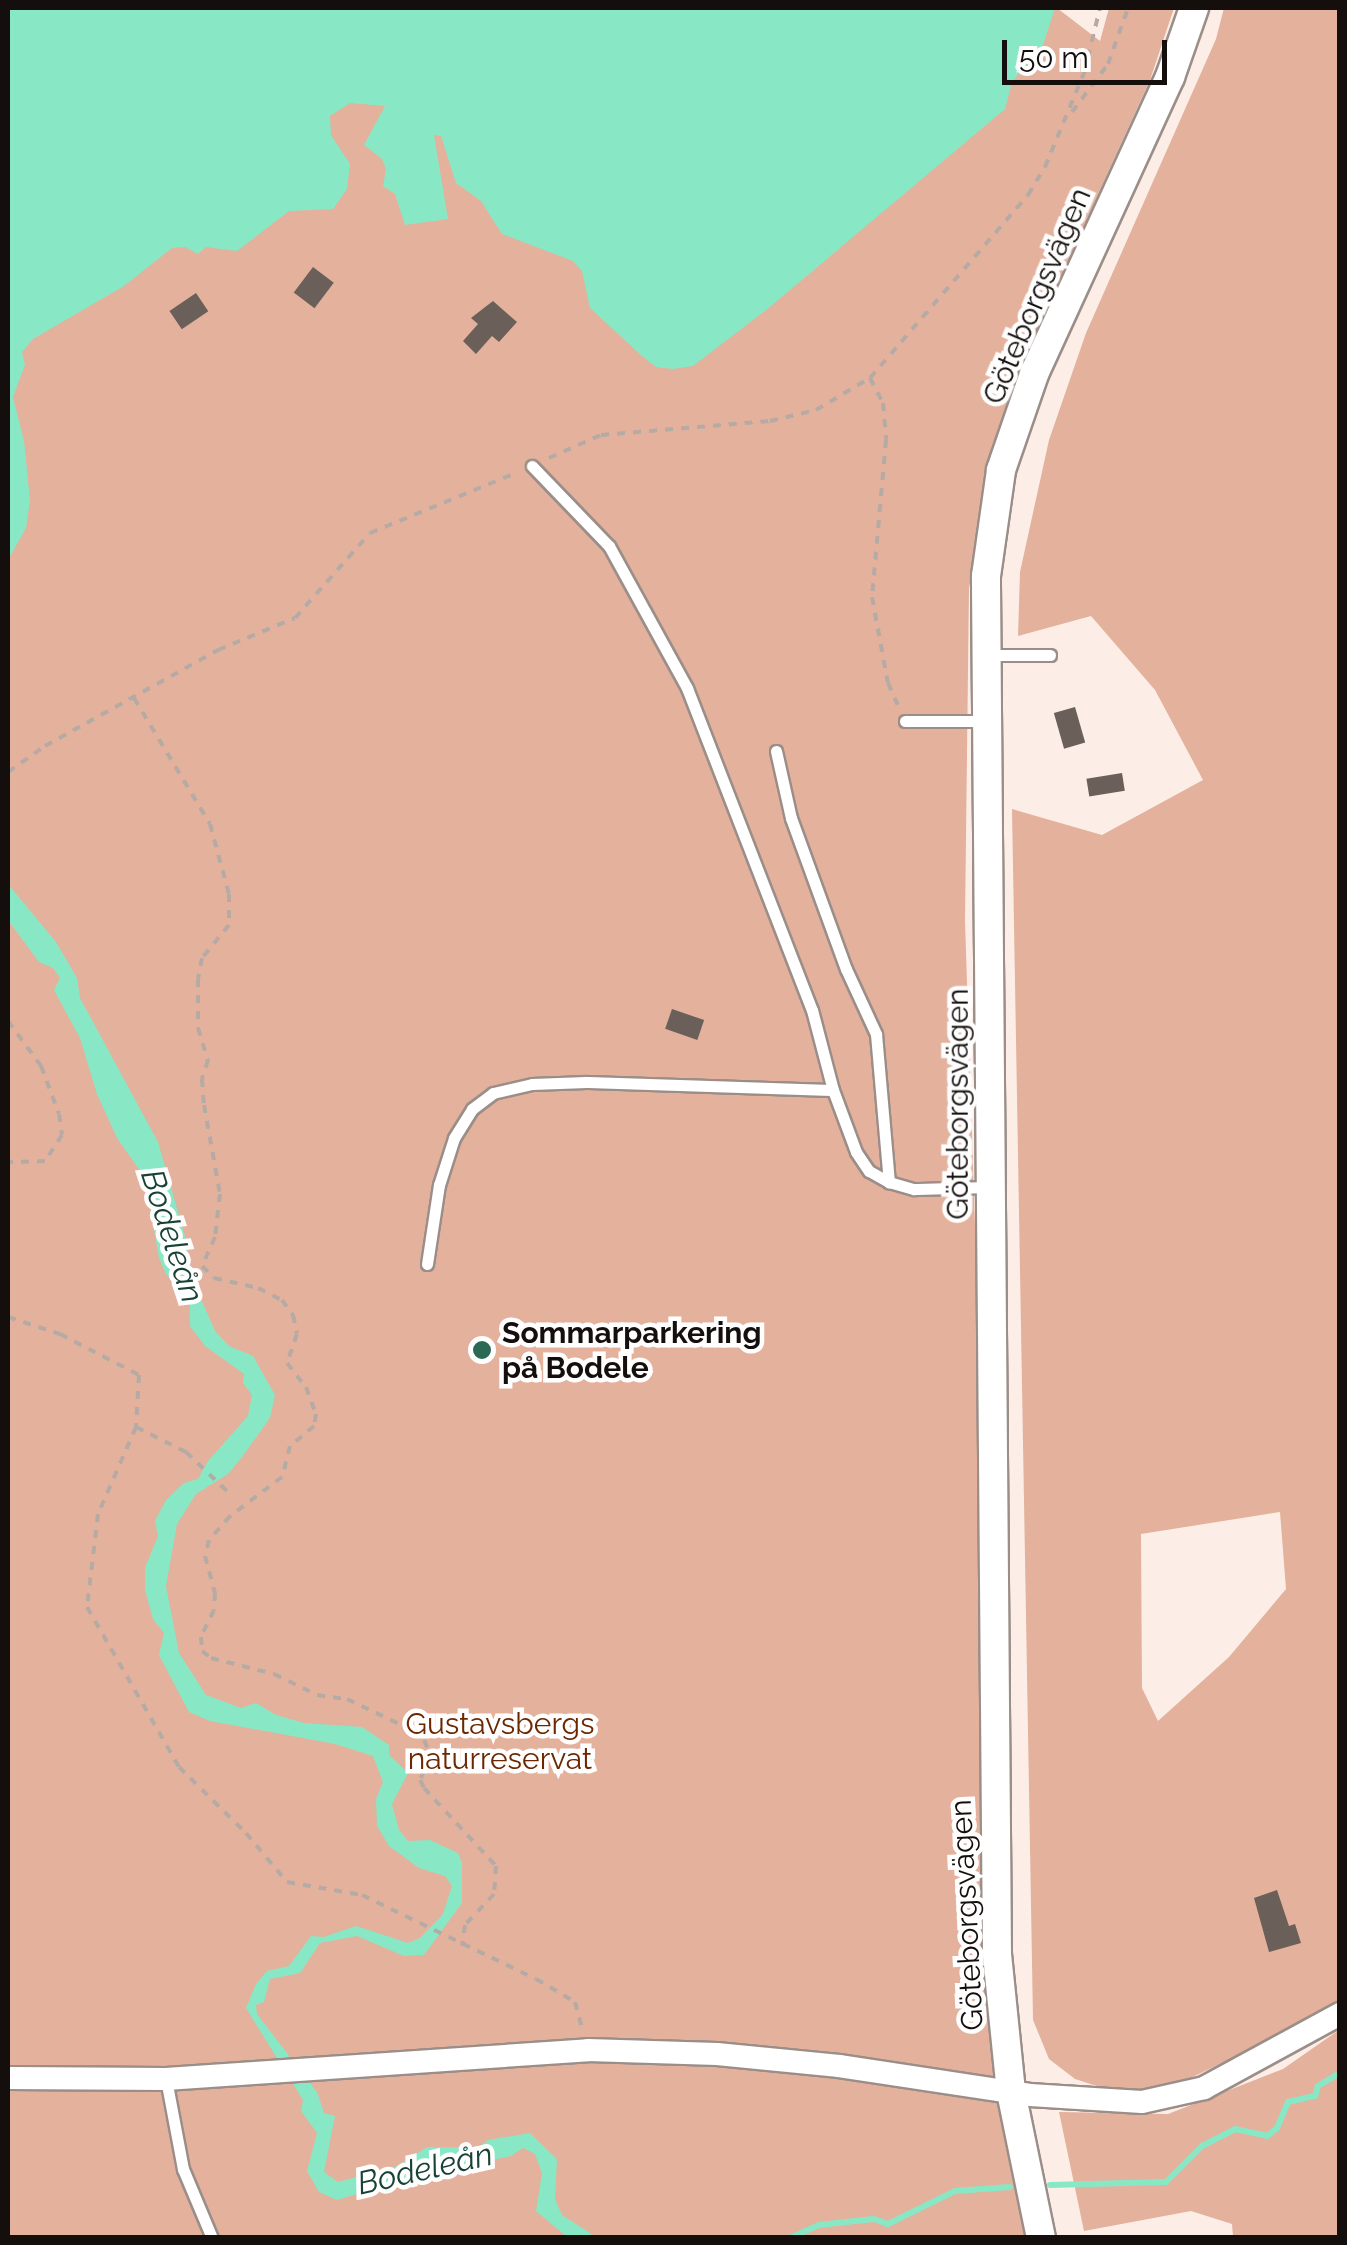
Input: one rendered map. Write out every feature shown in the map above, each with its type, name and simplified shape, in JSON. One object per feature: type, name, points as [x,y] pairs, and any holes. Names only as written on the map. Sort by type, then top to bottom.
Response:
[{"type":"street","name":"Göteborgsvägen","points":[[1041,2238],[1011,2092],[997,1954],[986,576],[1002,470],[1034,374],[1170,77],[1194,8]]},
{"type":"street","points":[[8,2078],[166,2078],[588,2050],[716,2054],[839,2066],[1101,2102],[1170,2099],[1204,2088],[1340,2014]]},
{"type":"lane","points":[[532,466],[609,546],[687,688],[812,1010],[833,1090],[856,1152],[869,1170],[889,1182],[914,1189],[991,1188]]},
{"type":"lane","points":[[987,655],[1050,655]]},
{"type":"lane","points":[[905,721],[988,721]]},
{"type":"lane","points":[[776,750],[791,818],[846,968],[876,1034],[889,1182]]},
{"type":"lane","points":[[427,1264],[439,1185],[454,1138],[472,1109],[493,1094],[532,1084],[586,1082],[833,1090]]},
{"type":"lane","points":[[166,2078],[183,2169],[212,2238]]},
{"type":"path","points":[[1069,117],[1100,8]]},
{"type":"path","points":[[8,772],[45,746],[218,650],[295,618],[370,534],[600,435],[770,421],[816,410],[870,378],[1028,195],[1069,117],[1108,64],[1128,8]]},
{"type":"path","points":[[870,378],[883,404],[886,440],[872,597],[888,682],[905,721]]},
{"type":"path","points":[[134,698],[210,824],[229,894],[230,925],[202,958],[198,978],[198,1028],[208,1060],[202,1079],[204,1105],[220,1194],[215,1236],[202,1266],[214,1278],[258,1288],[282,1300],[293,1315],[297,1334],[288,1363],[306,1387],[316,1414],[314,1426],[290,1446],[282,1476],[230,1516],[209,1540],[205,1556],[215,1593],[214,1610],[202,1637],[202,1650],[211,1658],[274,1674],[317,1695],[347,1699],[416,1732],[424,1740],[431,1756],[420,1780],[424,1788],[496,1866],[494,1894],[464,1925],[462,1946]]},
{"type":"path","points":[[8,1021],[41,1066],[59,1114],[62,1135],[45,1161],[8,1162]]},
{"type":"path","points":[[8,1317],[60,1334],[139,1375],[136,1427],[98,1514],[86,1608],[179,1767],[246,1833],[287,1882],[362,1894],[574,2002],[588,2050]]},
{"type":"path","points":[[136,1427],[186,1452],[230,1493]]},
{"type":"green space","name":"Gustavsbergs naturreservat","points":[[8,8],[1057,8],[1100,41],[1109,8],[1174,8],[1150,80],[1017,372],[969,588],[965,921],[1002,2044],[1040,2237],[8,2237]]},
{"type":"green space","points":[[1224,8],[1339,8],[1339,2006],[1168,2089],[1116,2092],[1075,2079],[1049,2059],[1033,2020],[1012,809],[1102,835],[1203,780],[1155,690],[1091,616],[1018,636],[1020,572],[1049,440],[1086,333],[1216,39]],"holes":[[[1280,1512],[1286,1589],[1229,1657],[1158,1721],[1142,1688],[1141,1534]]]},
{"type":"green space","points":[[1339,2030],[1339,2237],[1233,2237],[1232,2224],[1191,2211],[1084,2231],[1059,2112],[1168,2114],[1283,2069]]},
{"type":"water","points":[[8,8],[1055,8],[1043,45],[1012,82],[1005,109],[771,306],[693,366],[673,369],[656,367],[590,308],[582,271],[573,261],[502,234],[481,201],[456,183],[441,136],[434,135],[448,219],[405,225],[395,194],[383,186],[386,169],[382,159],[364,145],[385,106],[350,103],[330,116],[331,135],[350,164],[347,189],[333,209],[289,211],[237,251],[206,247],[198,254],[185,247],[172,248],[124,286],[33,339],[22,352],[25,365],[13,397],[24,441],[30,500],[26,528],[8,560]]},
{"type":"water","name":"Bodeleån","points":[[8,884],[56,942],[77,978],[80,998],[158,1142],[186,1240],[193,1281],[215,1331],[229,1346],[253,1356],[275,1395],[270,1418],[242,1457],[228,1474],[196,1494],[177,1524],[166,1586],[179,1653],[206,1695],[241,1708],[256,1703],[276,1715],[304,1723],[362,1727],[389,1745],[389,1755],[408,1773],[392,1804],[399,1830],[408,1841],[430,1840],[458,1853],[462,1863],[462,1903],[424,1955],[404,1956],[357,1936],[320,1943],[300,1973],[270,1979],[264,2002],[256,2005],[257,2014],[317,2092],[324,2113],[335,2116],[324,2172],[338,2182],[397,2166],[427,2147],[479,2147],[488,2140],[530,2133],[557,2159],[555,2199],[562,2215],[596,2237],[567,2237],[536,2211],[542,2173],[535,2154],[523,2148],[511,2156],[424,2174],[337,2200],[319,2192],[307,2171],[317,2133],[301,2111],[303,2100],[246,2008],[256,1984],[267,1971],[289,1966],[311,1936],[324,1937],[356,1926],[408,1943],[420,1938],[443,1914],[452,1886],[445,1876],[419,1868],[389,1846],[377,1826],[376,1799],[383,1782],[373,1756],[335,1744],[210,1721],[189,1712],[159,1655],[164,1633],[153,1619],[145,1590],[145,1568],[158,1536],[155,1521],[166,1500],[184,1483],[198,1479],[208,1461],[248,1416],[252,1395],[243,1383],[244,1374],[205,1346],[190,1326],[190,1300],[166,1274],[159,1258],[145,1178],[117,1138],[97,1094],[80,1038],[54,990],[60,978],[53,968],[39,962],[8,920]]},
{"type":"building","points":[[313,267],[334,283],[315,308],[294,293]]},
{"type":"building","points":[[196,293],[208,311],[182,329],[169,311]]},
{"type":"building","points":[[493,301],[517,322],[499,342],[492,336],[476,354],[463,341],[478,324],[471,318]]},
{"type":"building","points":[[1075,707],[1085,743],[1064,749],[1054,713]]},
{"type":"building","points":[[1122,773],[1125,791],[1089,796],[1086,779]]},
{"type":"building","points":[[672,1009],[704,1020],[697,1040],[665,1029]]},
{"type":"building","points":[[1277,1890],[1289,1926],[1295,1924],[1301,1943],[1269,1952],[1254,1898]]},
{"type":"waterway","points":[[1050,2185],[1166,2182],[1202,2146],[1235,2129],[1267,2136],[1277,2128],[1288,2102],[1315,2096],[1318,2086],[1340,2073]]},
{"type":"waterway","points":[[790,2238],[819,2225],[874,2219],[888,2224],[955,2191],[1010,2187]]},
{"type":"place","name":"Sommarparkering på Bodele","points":[[482,1350]]}]
